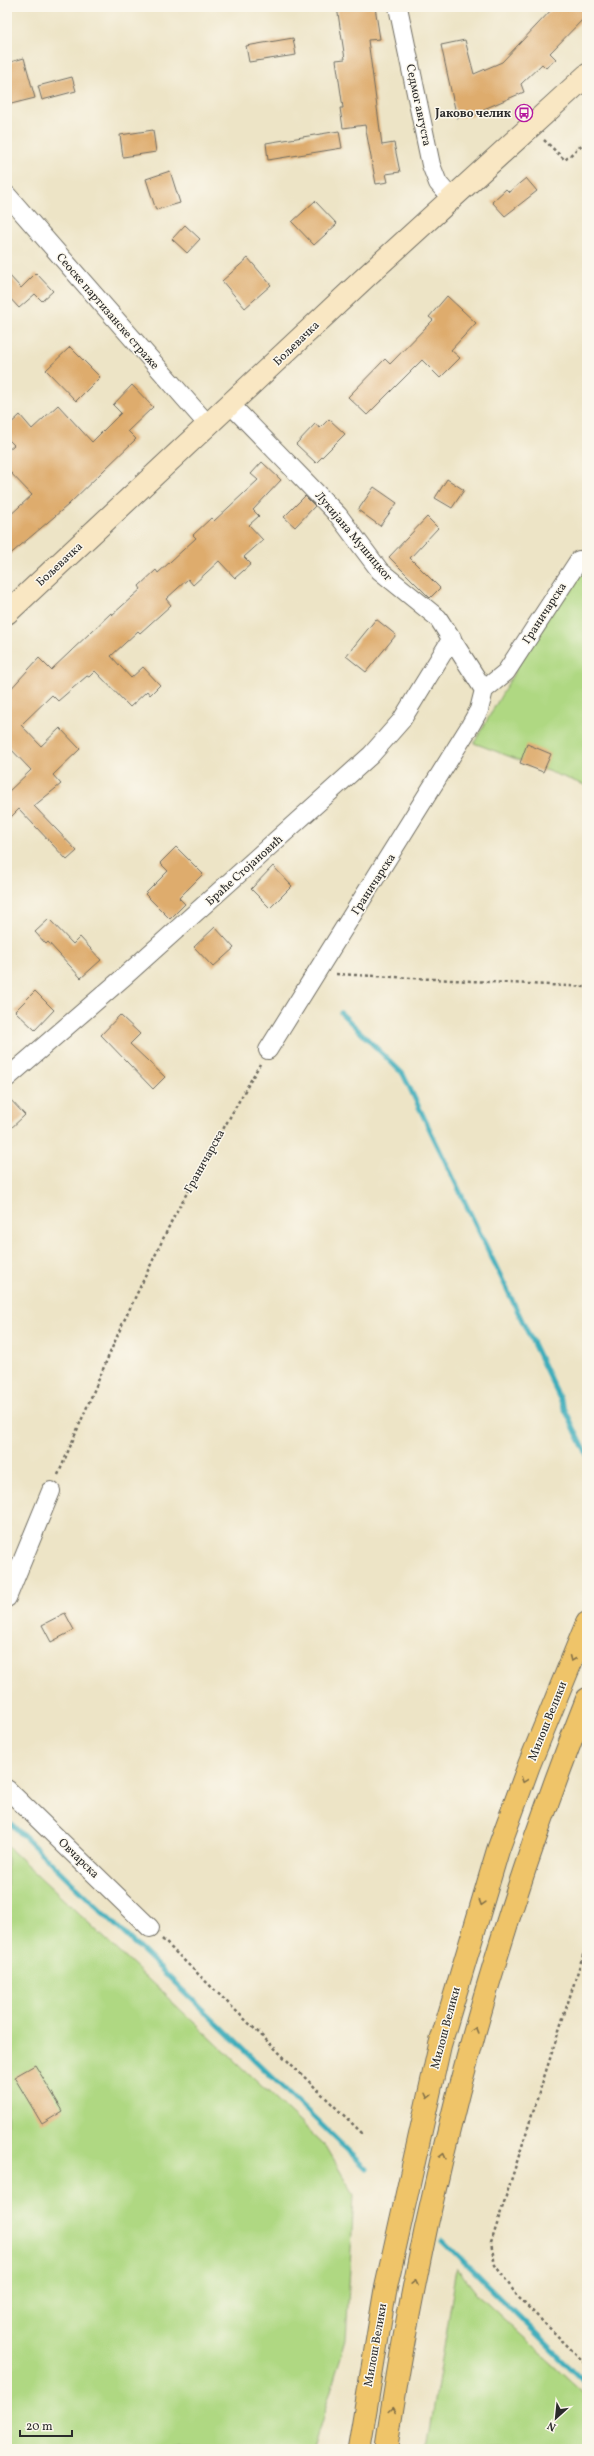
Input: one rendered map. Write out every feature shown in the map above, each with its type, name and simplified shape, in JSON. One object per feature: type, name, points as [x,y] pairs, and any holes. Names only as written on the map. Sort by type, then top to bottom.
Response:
[{"type":"highway","name":"Милош Велики","points":[[359,2449],[385,2292],[440,2045],[498,1850],[529,1765],[587,1623]]},
{"type":"highway","points":[[386,2449],[412,2301],[468,2055],[496,1953],[527,1860],[587,1699]]},
{"type":"main road","name":"Бољевачка","points":[[7,613],[209,426],[451,198],[587,75]]},
{"type":"street","name":"Седмог августа","points":[[398,7],[431,165],[438,183],[451,198]]},
{"type":"street","name":"Сеоске партизанске страже","points":[[7,195],[209,426]]},
{"type":"street","name":"Лукијана Мушицког","points":[[231,405],[338,514],[380,571],[438,618],[484,690]]},
{"type":"street","name":"Граничарска","points":[[268,1050],[394,852],[470,726],[479,710],[484,690],[506,672],[579,560]]},
{"type":"street","name":"Браће Стојановић","points":[[7,1078],[131,971],[371,755],[401,720],[452,638]]},
{"type":"street","points":[[7,1598],[51,1490]]},
{"type":"street","name":"Овчарска","points":[[7,1789],[150,1928]]},
{"type":"path","points":[[530,127],[565,160],[587,140]]},
{"type":"path","points":[[316,973],[587,987]]},
{"type":"path","name":"Граничарска","points":[[51,1490],[121,1327],[174,1216],[212,1146],[268,1050]]},
{"type":"path","points":[[150,1928],[363,2134]]},
{"type":"path","points":[[587,1943],[491,2243],[496,2265],[518,2297],[587,2365]]},
{"type":"green space","points":[[587,545],[587,786],[474,743]]},
{"type":"green space","points":[[7,1846],[326,2147],[354,2195],[346,2340],[313,2449],[7,2449]]},
{"type":"green space","points":[[457,2268],[478,2295],[587,2396],[587,2449],[427,2449]]},
{"type":"building","points":[[337,7],[375,7],[380,39],[368,40],[382,145],[394,143],[400,172],[386,174],[388,182],[376,184],[365,125],[343,128],[340,108],[343,108],[336,60],[345,59]]},
{"type":"building","points":[[554,7],[587,7],[587,15],[550,53],[556,59],[546,68],[542,64],[521,84],[524,92],[484,109],[484,113],[457,118],[441,45],[465,40],[474,74],[502,62]]},
{"type":"building","points":[[293,38],[296,55],[249,62],[246,46]]},
{"type":"building","points":[[24,58],[35,98],[7,105],[7,63]]},
{"type":"building","points":[[72,77],[76,91],[42,100],[38,86]]},
{"type":"building","points":[[153,130],[156,152],[123,157],[120,135]]},
{"type":"building","points":[[339,131],[342,148],[268,160],[266,143]]},
{"type":"building","points":[[170,171],[180,203],[156,210],[146,179]]},
{"type":"building","points":[[526,178],[537,191],[505,216],[492,202],[506,189],[509,192]]},
{"type":"building","points":[[315,201],[337,224],[314,245],[292,222]]},
{"type":"building","points":[[185,225],[200,239],[187,253],[172,239]]},
{"type":"building","points":[[248,258],[271,285],[245,308],[222,281]]},
{"type":"building","points":[[7,273],[21,288],[36,273],[53,291],[42,301],[35,294],[19,308],[7,295]]},
{"type":"building","points":[[447,296],[476,323],[451,350],[460,358],[440,378],[422,360],[367,415],[348,397],[385,359],[390,364],[433,320],[429,317]]},
{"type":"building","points":[[70,347],[100,377],[76,401],[46,370]]},
{"type":"building","points":[[132,385],[153,407],[128,431],[136,439],[68,505],[7,557],[7,518],[32,495],[7,469],[7,451],[14,445],[7,438],[7,427],[20,415],[32,429],[58,405],[92,442],[121,413],[113,405]]},
{"type":"building","points":[[329,419],[345,434],[316,463],[296,444],[315,424],[320,428]]},
{"type":"building","points":[[262,462],[281,480],[253,510],[259,516],[249,525],[263,540],[244,557],[251,564],[235,578],[219,561],[193,585],[188,579],[166,599],[171,605],[140,633],[138,631],[111,656],[131,678],[143,667],[160,685],[150,695],[147,691],[130,707],[95,671],[58,701],[52,695],[21,725],[41,746],[60,728],[80,749],[53,775],[61,784],[34,806],[77,851],[67,860],[19,809],[7,821],[7,793],[31,770],[7,745],[7,693],[39,658],[51,670],[111,613],[112,615],[141,589],[139,586],[156,570],[158,573],[196,538],[193,535],[211,518],[214,521],[258,480],[251,474]]},
{"type":"building","points":[[447,479],[464,490],[452,508],[435,498]]},
{"type":"building","points":[[374,487],[397,503],[380,526],[358,510]]},
{"type":"building","points":[[305,496],[315,506],[295,527],[284,517]]},
{"type":"building","points":[[427,517],[438,528],[410,558],[440,588],[430,598],[389,557]]},
{"type":"building","points":[[376,619],[396,635],[366,672],[346,656]]},
{"type":"building","points":[[527,744],[551,754],[543,772],[520,763]]},
{"type":"building","points":[[176,847],[203,874],[179,898],[185,904],[170,919],[145,894],[168,871],[160,863]]},
{"type":"building","points":[[273,866],[292,886],[270,908],[251,889]]},
{"type":"building","points":[[49,919],[73,944],[80,937],[101,960],[81,978],[48,942],[46,944],[35,932]]},
{"type":"building","points":[[215,927],[234,948],[213,967],[194,947]]},
{"type":"building","points":[[35,991],[54,1010],[35,1030],[15,1011]]},
{"type":"building","points":[[120,1015],[140,1034],[130,1044],[165,1077],[153,1089],[101,1035]]},
{"type":"building","points":[[7,1096],[25,1115],[7,1132]]},
{"type":"building","points":[[65,1613],[74,1630],[51,1642],[42,1625]]},
{"type":"building","points":[[35,2065],[63,2111],[42,2124],[14,2077]]},
{"type":"waterway","points":[[341,1013],[403,1074],[587,1455]]},
{"type":"waterway","points":[[7,1820],[366,2168]]},
{"type":"waterway","points":[[442,2240],[587,2384]]},
{"type":"place","name":"Јаково челик","points":[[524,113]]}]
